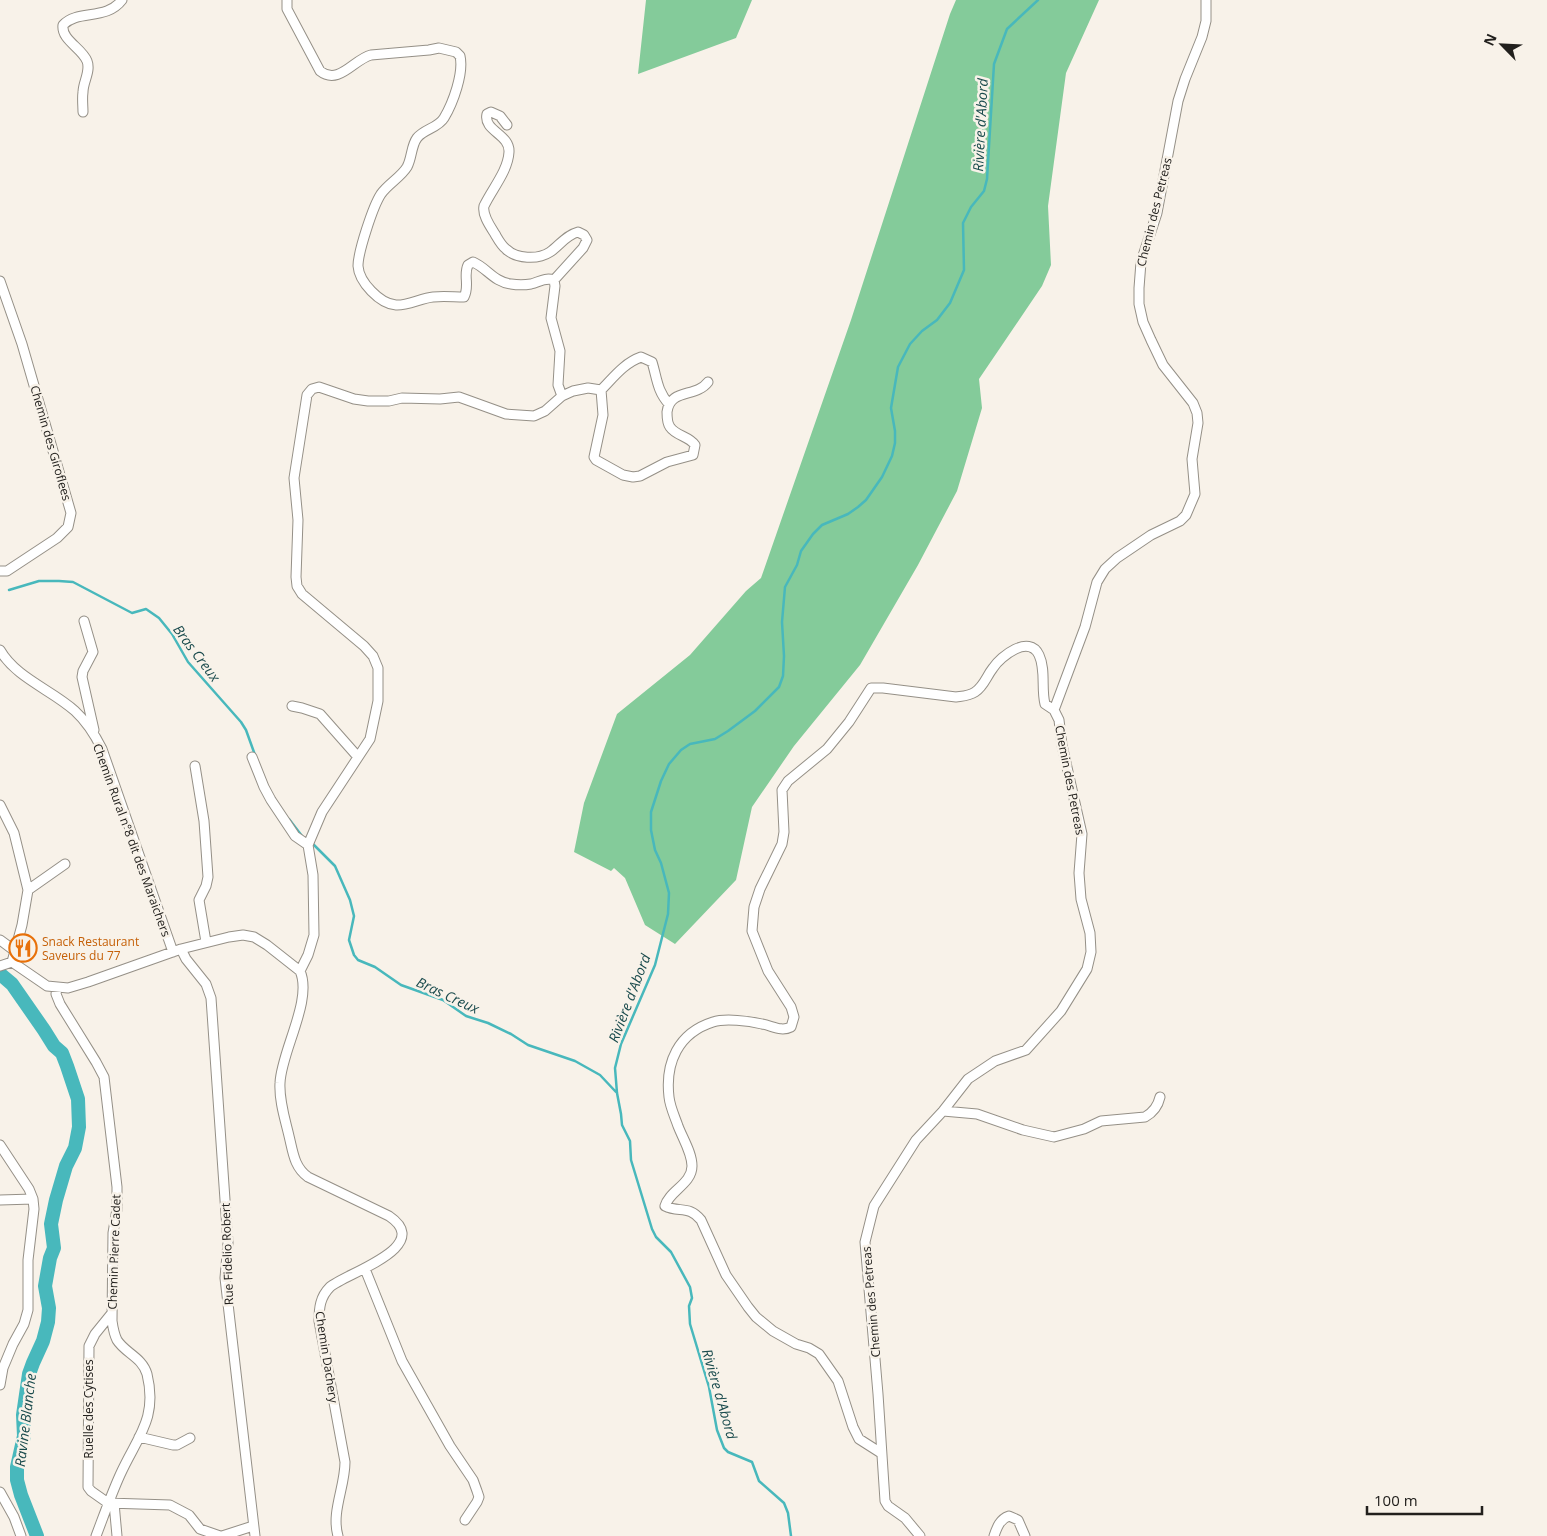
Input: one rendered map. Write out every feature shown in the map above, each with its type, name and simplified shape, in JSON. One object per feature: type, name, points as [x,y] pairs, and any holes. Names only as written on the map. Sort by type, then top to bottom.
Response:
[{"type":"street","points":[[83,112],[83,92],[88,63],[64,35],[62,31],[63,25],[72,19],[109,12],[122,0]]},
{"type":"street","points":[[287,0],[287,9],[320,71],[324,74],[336,75],[343,73],[365,56],[439,48],[456,52],[460,56],[462,64],[458,82],[445,117],[417,138],[406,168],[380,195],[370,218],[358,267],[366,283],[374,293],[383,300],[395,305],[433,297],[464,296],[467,288],[466,269],[473,262],[491,276],[510,284],[530,284],[545,279],[554,280]]},
{"type":"street","name":"Chemin des Petreas","points":[[920,1536],[905,1518],[892,1510],[885,1501],[865,1242],[874,1206],[916,1140],[942,1112],[968,1079],[995,1061],[1026,1050],[1062,1011],[1088,970],[1091,952],[1090,934],[1081,899],[1079,873],[1082,834],[1062,745],[1059,720],[1054,710],[1086,627],[1097,582],[1105,569],[1117,558],[1152,535],[1180,521],[1186,515],[1195,494],[1192,460],[1198,423],[1197,413],[1193,403],[1163,365],[1143,322],[1139,304],[1139,288],[1141,262],[1156,213],[1178,101],[1202,37],[1206,21],[1206,0]]},
{"type":"street","points":[[507,125],[500,116],[492,112],[486,114],[488,125],[504,139],[509,148],[509,153],[506,166],[484,206],[484,212],[500,243],[507,251],[522,256],[536,257],[548,254],[572,234],[578,232],[584,235],[587,240],[584,248],[554,280]]},
{"type":"street","points":[[554,280],[551,318],[558,344],[560,360],[558,385],[562,396]]},
{"type":"street","name":"Chemin des Giroflees","points":[[0,281],[22,344],[71,513],[68,527],[57,538],[7,571],[0,571]]},
{"type":"street","points":[[0,805],[14,833],[28,890],[15,951],[6,964],[47,986],[68,988],[206,942],[243,935],[254,937],[267,945],[300,971],[308,956],[314,935],[312,916],[313,875],[308,845],[322,812],[370,739],[378,701],[378,668],[373,656],[364,646],[302,594],[296,577],[298,520],[294,478],[306,400],[312,389],[319,387],[354,399],[368,401],[389,401],[402,398],[447,399],[459,397],[506,414],[534,416],[550,407],[562,396],[579,389],[601,390],[624,367],[641,357],[652,362],[658,388],[669,404]]},
{"type":"street","points":[[601,390],[603,415],[594,457],[596,460],[623,474],[633,477],[640,476],[667,462],[693,455],[695,445],[692,441],[668,425],[669,404],[675,396],[697,391],[704,388],[708,382]]},
{"type":"street","points":[[84,621],[93,652],[82,676],[96,737]]},
{"type":"street","points":[[881,1453],[859,1439],[853,1428],[838,1381],[819,1354],[773,1331],[756,1317],[726,1275],[697,1215],[687,1210],[665,1206],[670,1197],[690,1175],[692,1166],[690,1154],[669,1099],[668,1075],[670,1063],[684,1039],[712,1022],[725,1020],[762,1024],[776,1029],[791,1027],[794,1017],[790,1007],[768,971],[752,931],[754,907],[760,889],[778,855],[783,838],[782,790],[788,781],[827,750],[849,722],[871,688],[956,697],[966,696],[974,693],[983,685],[993,668],[1004,657],[1019,647],[1027,646],[1034,648],[1039,654],[1042,664],[1043,698],[1045,704],[1054,710]]},
{"type":"street","name":"Chemin Rural n°8 dit des Maraichers","points":[[0,650],[3,656],[17,669],[74,710],[89,726],[96,737],[177,951]]},
{"type":"street","points":[[292,706],[320,714],[358,757]]},
{"type":"street","points":[[252,757],[271,800],[295,836],[308,845]]},
{"type":"street","points":[[195,766],[204,821],[208,877],[199,900],[206,942]]},
{"type":"street","points":[[28,890],[65,864]]},
{"type":"street","points":[[0,940],[15,951]]},
{"type":"street","name":"Rue Fidelio Robert","points":[[177,951],[206,984],[211,998],[228,1243],[225,1278],[255,1536]]},
{"type":"street","name":"Chemin Dachery","points":[[300,971],[303,988],[300,1010],[282,1070],[280,1096],[294,1160],[300,1170],[308,1177],[389,1216],[399,1224],[402,1234],[398,1246],[389,1254],[334,1284],[323,1295],[320,1305],[320,1321],[345,1462],[342,1492],[335,1521],[338,1536]]},
{"type":"street","name":"Chemin Pierre Cadet","points":[[57,987],[56,994],[60,1004],[104,1077],[118,1209],[113,1234],[112,1313],[114,1334],[118,1341],[141,1362],[147,1374],[149,1395],[147,1420],[128,1459],[96,1536]]},
{"type":"street","points":[[942,1112],[977,1114],[1023,1130],[1054,1137],[1101,1122],[1152,1114],[1160,1097]]},
{"type":"street","points":[[0,1144],[29,1188],[34,1209],[28,1260],[28,1310],[24,1324],[3,1368],[0,1385]]},
{"type":"street","points":[[0,1200],[33,1199]]},
{"type":"street","points":[[365,1268],[402,1361],[450,1446],[473,1480],[479,1497],[465,1520]]},
{"type":"street","name":"Ruelle des Cytises","points":[[111,1503],[91,1491],[88,1487],[89,1346],[95,1334],[112,1313]]},
{"type":"street","points":[[139,1437],[173,1445],[177,1445],[190,1438]]},
{"type":"street","points":[[0,1492],[14,1517],[21,1536]]},
{"type":"street","points":[[117,1536],[111,1503],[170,1505],[189,1515],[200,1529],[221,1536],[253,1526]]},
{"type":"street","points":[[994,1536],[996,1528],[1002,1519],[1012,1516],[1018,1520],[1026,1536]]},
{"type":"green space","points":[[646,0],[752,0],[736,38],[638,74]]},
{"type":"green space","points":[[956,0],[1099,0],[1066,73],[1048,206],[1051,265],[1042,286],[979,379],[982,408],[957,491],[918,565],[860,665],[794,746],[752,807],[736,880],[675,944],[645,925],[625,878],[614,868],[611,871],[574,852],[584,803],[617,714],[690,655],[746,591],[761,578],[851,320]]},
{"type":"waterway","name":"Rivière d'Abord","points":[[791,1536],[788,1513],[784,1503],[759,1481],[752,1462],[728,1452],[724,1448],[717,1430],[709,1387],[690,1324],[689,1306],[692,1298],[690,1287],[671,1252],[656,1237],[652,1229],[631,1160],[630,1141],[622,1125],[615,1068],[621,1044],[655,965],[668,914],[669,893],[661,863],[655,850],[651,830],[651,812],[661,781],[669,764],[681,750],[690,744],[715,739],[728,731],[755,711],[779,687],[783,676],[782,622],[785,587],[797,565],[801,551],[822,525],[848,514],[866,500],[882,477],[892,456],[895,443],[891,408],[898,367],[910,344],[922,331],[937,320],[950,303],[964,270],[963,223],[971,207],[984,191],[987,179],[994,64],[1007,29],[1038,0]]},
{"type":"waterway","name":"Bras Creux","points":[[9,590],[39,581],[73,582],[132,613],[146,609],[159,618],[172,634],[188,662],[241,722],[255,755]]},
{"type":"waterway","name":"Bras Creux","points":[[289,819],[302,836]]},
{"type":"waterway","name":"Bras Creux","points":[[313,844],[335,866],[350,900],[354,916],[349,940],[354,955],[358,960],[375,967],[401,985],[443,1000],[466,1016],[488,1023],[528,1045],[575,1061],[600,1075],[616,1092]]},
{"type":"waterway","name":"Ravine Blanche","points":[[0,974],[12,984],[54,1046],[62,1053],[78,1099],[79,1127],[75,1148],[66,1166],[51,1224],[54,1248],[50,1258],[45,1286],[49,1308],[48,1322],[43,1341],[29,1374],[23,1415],[24,1436],[17,1467],[17,1480],[21,1495],[37,1536]]},
{"type":"place","name":"Snack Restaurant Saveurs du 77","points":[[23,948]]}]
